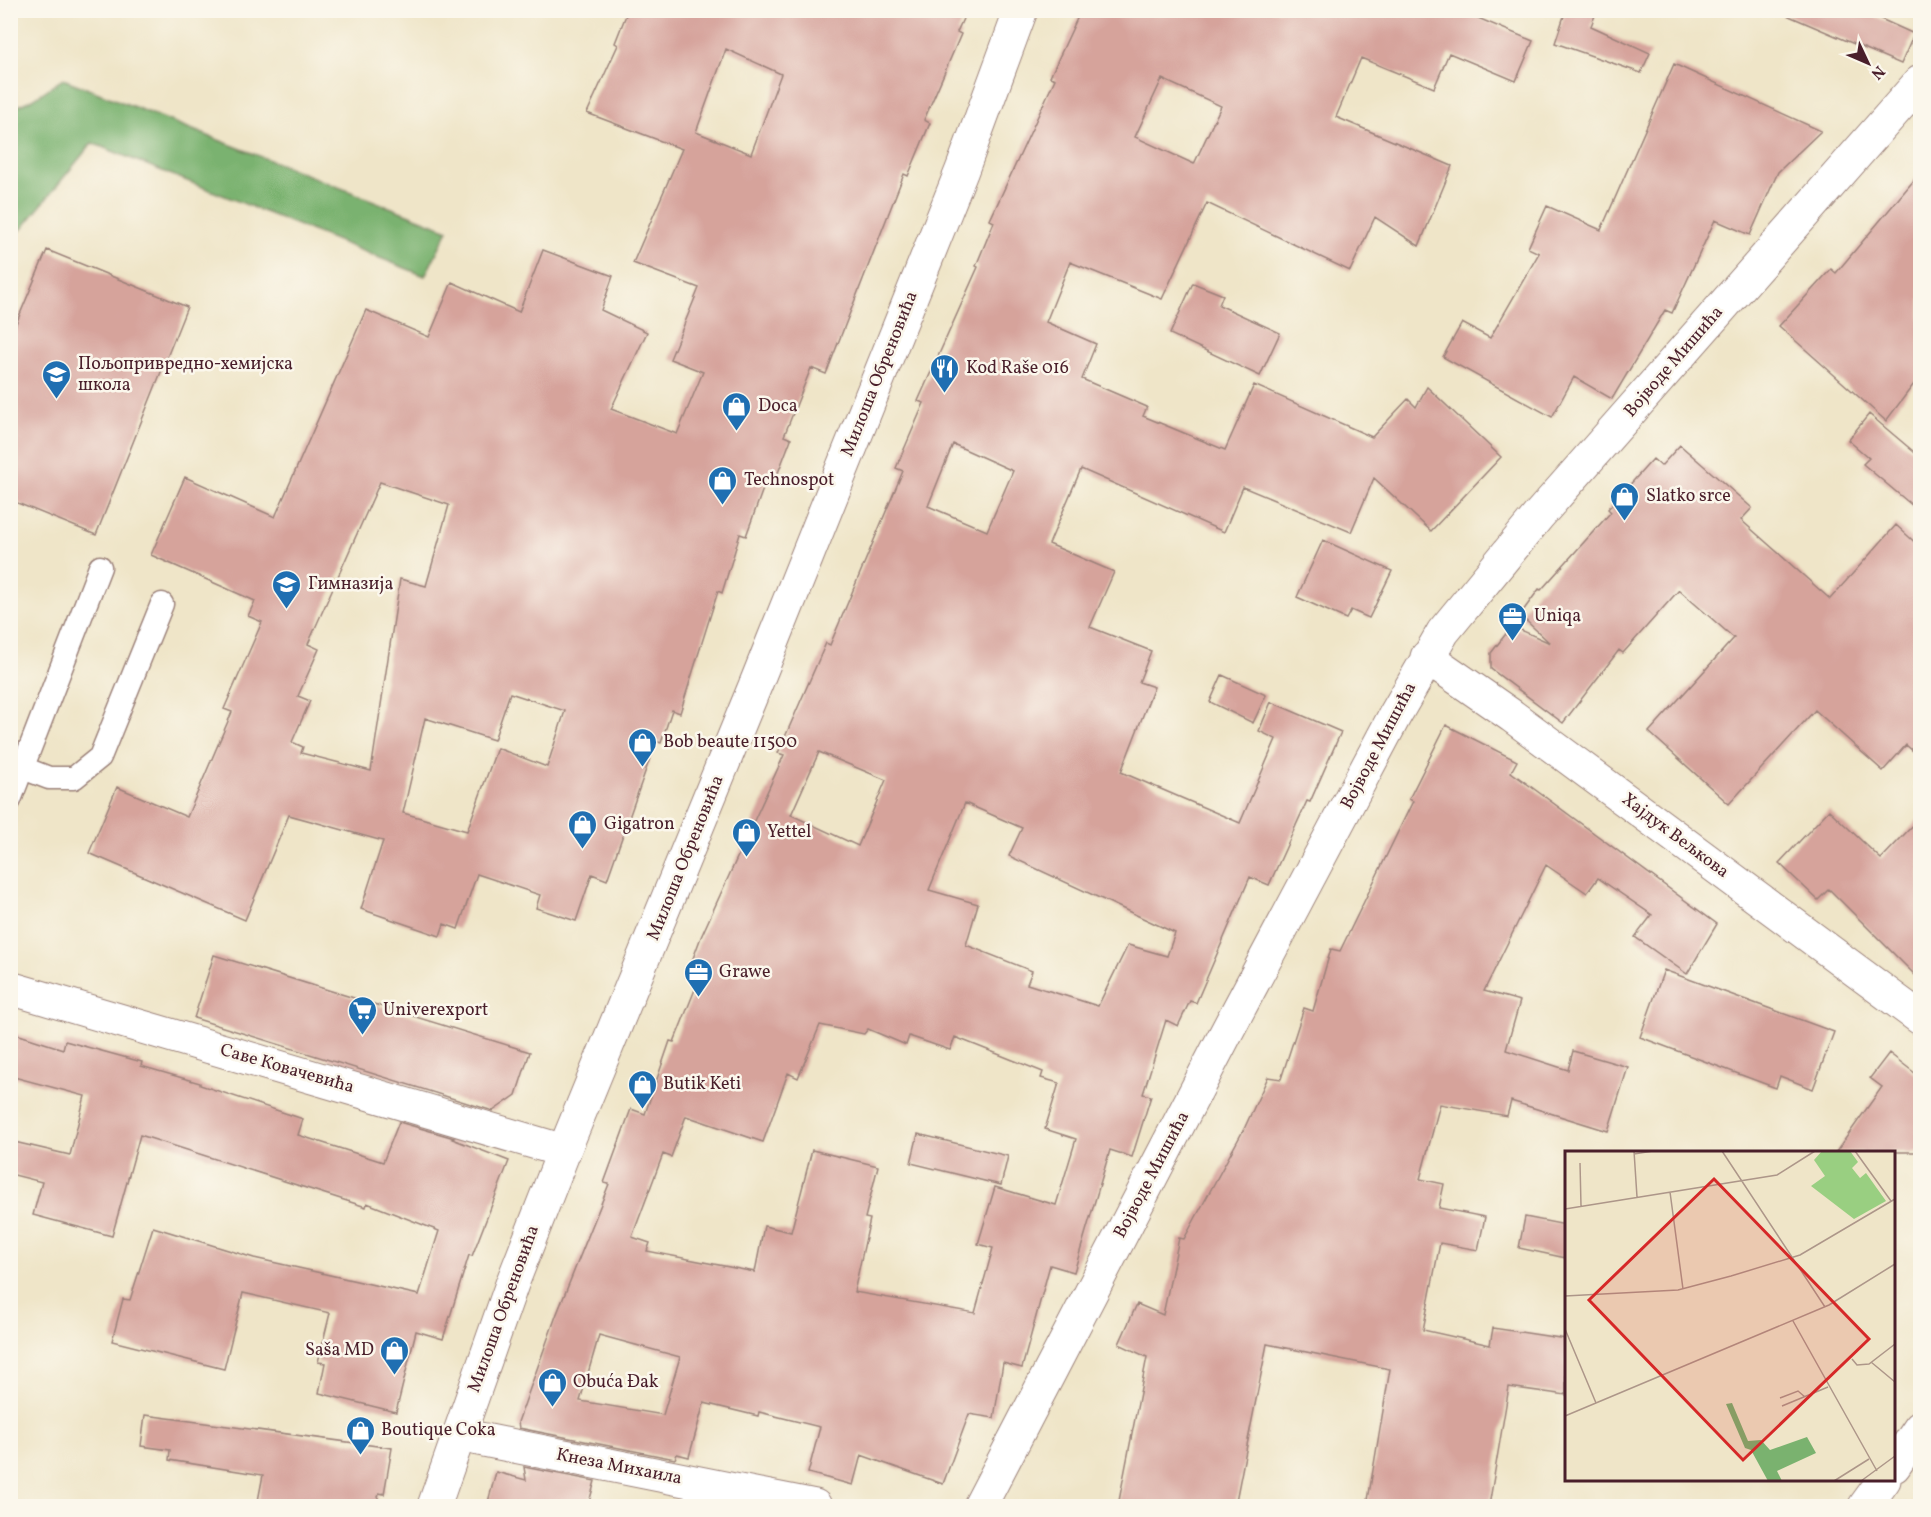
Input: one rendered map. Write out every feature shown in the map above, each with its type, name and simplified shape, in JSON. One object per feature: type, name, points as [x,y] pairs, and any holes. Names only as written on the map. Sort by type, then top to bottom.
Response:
[{"type":"street","name":"Милоша Обреновића","points":[[434,1506],[512,1284],[564,1151],[762,670],[962,170],[1021,10]]},
{"type":"street","name":"Војводе Мишића","points":[[980,1506],[1225,1035],[1427,657],[1455,616],[1539,515],[1920,82]]},
{"type":"street","name":"Хајдук Вељкова","points":[[1427,657],[1531,730],[1920,1018]]},
{"type":"street","name":"Саве Ковачевића","points":[[10,988],[564,1151]]},
{"type":"street","points":[[1895,1463],[1920,1428]]},
{"type":"street","name":"Кнеза Михаила","points":[[459,1435],[815,1506]]},
{"type":"street","points":[[1865,1506],[1883,1481]]},
{"type":"lane","points":[[10,800],[100,567]]},
{"type":"lane","points":[[23,768],[49,778],[74,778],[100,757],[162,604]]},
{"type":"green space","points":[[63,79],[448,230],[425,276],[92,143],[21,230],[11,234],[11,109],[33,99]]},
{"type":"building","points":[[628,10],[967,10],[957,32],[961,34],[924,120],[930,123],[908,176],[904,174],[826,374],[811,368],[784,436],[791,439],[776,478],[768,475],[746,536],[740,534],[722,593],[718,591],[680,713],[672,710],[661,743],[656,741],[607,880],[592,874],[576,921],[536,908],[540,895],[477,874],[458,929],[444,924],[440,936],[361,909],[383,841],[289,815],[245,920],[89,853],[117,787],[187,817],[232,712],[224,709],[262,622],[248,616],[255,601],[151,555],[185,477],[275,517],[366,310],[429,337],[452,282],[519,312],[543,250],[613,276],[601,310],[647,332],[611,409],[677,434],[703,372],[670,359],[699,288],[633,263],[682,149],[587,113],[618,45],[615,43]],"holes":[[[726,49],[781,74],[751,154],[696,132]],[[380,482],[449,505],[426,586],[400,579],[371,771],[301,753],[303,747],[292,742],[310,701],[298,696],[319,649],[308,644]],[[510,693],[565,711],[547,767],[497,748],[467,831],[403,813],[425,718],[494,740]]]},
{"type":"building","points":[[1081,10],[1459,10],[1533,41],[1516,81],[1449,53],[1434,88],[1361,58],[1336,117],[1452,166],[1419,246],[1375,217],[1350,271],[1207,203],[1162,299],[1070,262],[1046,322],[1096,344],[1082,379],[1147,407],[1143,416],[1225,450],[1254,385],[1372,437],[1408,399],[1416,407],[1427,387],[1501,457],[1431,531],[1374,478],[1351,532],[1243,487],[1224,532],[1081,469],[1049,544],[1114,572],[1090,627],[1151,651],[1139,682],[1154,687],[1121,772],[1240,823],[1276,739],[1259,731],[1271,702],[1341,732],[1269,885],[1250,877],[1196,1003],[1190,1001],[1178,1026],[1166,1020],[1143,1094],[1151,1096],[1132,1157],[1110,1150],[1074,1272],[1050,1265],[1022,1368],[1003,1363],[994,1418],[969,1414],[943,1484],[861,1455],[853,1485],[808,1473],[820,1427],[759,1412],[758,1416],[704,1403],[689,1457],[677,1454],[675,1459],[519,1428],[518,1422],[556,1316],[609,1184],[604,1183],[631,1109],[645,1114],[670,1041],[674,1042],[698,982],[686,977],[701,937],[784,755],[778,753],[826,643],[830,645],[903,471],[896,468],[924,403],[918,401],[978,267],[976,266],[994,222],[990,220],[1055,79],[1050,77]],"holes":[[[1162,79],[1221,106],[1194,164],[1135,137]],[[953,444],[1013,471],[987,531],[928,506]],[[819,752],[886,780],[858,846],[791,815]],[[965,803],[1022,828],[1009,856],[1175,933],[1167,956],[1128,945],[1098,1006],[1027,984],[1032,971],[966,945],[978,904],[929,890]],[[820,1025],[864,1034],[868,1029],[906,1045],[909,1036],[950,1050],[955,1037],[1043,1072],[1041,1078],[1059,1083],[1045,1129],[1076,1139],[1056,1205],[995,1187],[978,1244],[993,1248],[975,1313],[854,1292],[870,1219],[865,1218],[878,1166],[812,1150],[791,1232],[764,1226],[755,1272],[647,1251],[650,1243],[632,1237],[663,1154],[671,1157],[686,1116],[763,1142],[788,1073],[798,1078]],[[599,1335],[680,1357],[663,1415],[580,1401]]]},
{"type":"building","points":[[1566,10],[1597,10],[1591,26],[1650,53],[1641,73],[1555,43]]},
{"type":"building","points":[[1775,10],[1861,10],[1914,34],[1901,64]]},
{"type":"building","points":[[1674,64],[1821,131],[1778,172],[1750,235],[1715,220],[1672,313],[1665,310],[1612,399],[1574,377],[1552,417],[1443,357],[1462,323],[1490,338],[1539,253],[1528,248],[1547,206],[1601,230]]},
{"type":"building","points":[[1920,173],[1920,376],[1886,421],[1779,326],[1831,269],[1836,273]]},
{"type":"building","name":"Пољопривредно-хемијска школа","points":[[47,250],[187,307],[96,535],[10,500],[10,338]]},
{"type":"building","points":[[1193,283],[1223,295],[1219,305],[1280,333],[1260,376],[1170,334]]},
{"type":"building","points":[[1869,414],[1920,457],[1920,512],[1863,464],[1869,458],[1848,440]]},
{"type":"building","points":[[1680,445],[1752,508],[1741,520],[1830,599],[1896,525],[1920,547],[1920,757],[1906,745],[1883,771],[1815,710],[1729,804],[1649,732],[1734,638],[1679,590],[1623,653],[1619,650],[1563,723],[1491,669],[1491,653],[1512,626],[1550,643],[1520,615],[1539,589],[1541,590],[1611,512],[1608,509],[1653,459],[1661,466]]},
{"type":"building","points":[[1323,540],[1392,571],[1369,618],[1351,610],[1346,619],[1297,597]]},
{"type":"building","points":[[1222,675],[1266,695],[1253,723],[1210,702]]},
{"type":"building","points":[[1446,725],[1517,761],[1511,772],[1717,924],[1687,974],[1635,937],[1652,915],[1598,878],[1587,893],[1546,865],[1484,991],[1520,1001],[1506,1050],[1568,1070],[1573,1051],[1628,1067],[1608,1131],[1511,1101],[1507,1116],[1440,1104],[1420,1179],[1444,1184],[1439,1208],[1485,1217],[1478,1250],[1440,1243],[1423,1330],[1490,1345],[1493,1328],[1565,1339],[1565,1395],[1509,1387],[1489,1506],[1367,1506],[1390,1369],[1267,1344],[1235,1506],[1118,1506],[1147,1357],[1119,1344],[1137,1304],[1163,1315],[1179,1238],[1184,1239],[1245,1127],[1268,1077],[1281,1079],[1304,1008],[1313,1011],[1331,949],[1340,951],[1413,801],[1409,799]]},
{"type":"building","points":[[1829,810],[1881,859],[1920,818],[1920,980],[1829,889],[1818,900],[1779,863]]},
{"type":"building","name":"Univerexport","points":[[214,955],[530,1052],[516,1095],[493,1111],[194,1018]]},
{"type":"building","points":[[1664,970],[1834,1032],[1813,1089],[1780,1076],[1776,1088],[1640,1037]]},
{"type":"building","points":[[10,1032],[63,1049],[65,1041],[142,1062],[141,1066],[200,1083],[200,1085],[303,1119],[298,1135],[383,1162],[399,1122],[454,1138],[452,1139],[509,1161],[472,1256],[469,1255],[443,1339],[416,1331],[396,1412],[319,1393],[325,1363],[318,1362],[330,1313],[243,1293],[224,1369],[112,1341],[123,1299],[130,1300],[153,1227],[254,1258],[419,1295],[439,1231],[367,1203],[366,1207],[140,1135],[112,1236],[33,1215],[42,1182],[10,1174],[10,1141],[70,1155],[85,1096],[10,1076]]},
{"type":"building","points":[[1889,1053],[1920,1077],[1920,1152],[1837,1151],[1882,1087],[1870,1078]]},
{"type":"building","points":[[918,1134],[1008,1156],[1001,1185],[911,1163]]},
{"type":"building","points":[[1525,1217],[1565,1225],[1565,1258],[1519,1248]]},
{"type":"building","points":[[145,1415],[392,1448],[384,1494],[379,1493],[376,1506],[257,1506],[263,1475],[169,1460],[170,1450],[141,1446]]},
{"type":"building","points":[[524,1467],[595,1481],[588,1506],[487,1506],[496,1472],[526,1480]]},
{"type":"place","name":"Kod Raše 016","points":[[945,394]]},
{"type":"place","name":"Пољопривредно-хемијска школа","points":[[57,400]]},
{"type":"place","name":"Doca","points":[[737,432]]},
{"type":"place","name":"Technospot","points":[[723,506]]},
{"type":"place","name":"Slatko srce","points":[[1625,522]]},
{"type":"place","name":"Гимназија","points":[[287,610]]},
{"type":"place","name":"Uniqa","points":[[1513,642]]},
{"type":"place","name":"Bob beaute 11500","points":[[642,768]]},
{"type":"place","name":"Gigatron","points":[[583,850]]},
{"type":"place","name":"Yettel","points":[[746,858]]},
{"type":"place","name":"Grawe","points":[[698,998]]},
{"type":"place","name":"Univerexport","points":[[362,1036]]},
{"type":"place","name":"Butik Keti","points":[[642,1110]]},
{"type":"place","name":"Saša MD","points":[[395,1376]]},
{"type":"place","name":"Obuća Đak","points":[[552,1408]]},
{"type":"place","name":"Boutique Coka","points":[[360,1456]]}]
